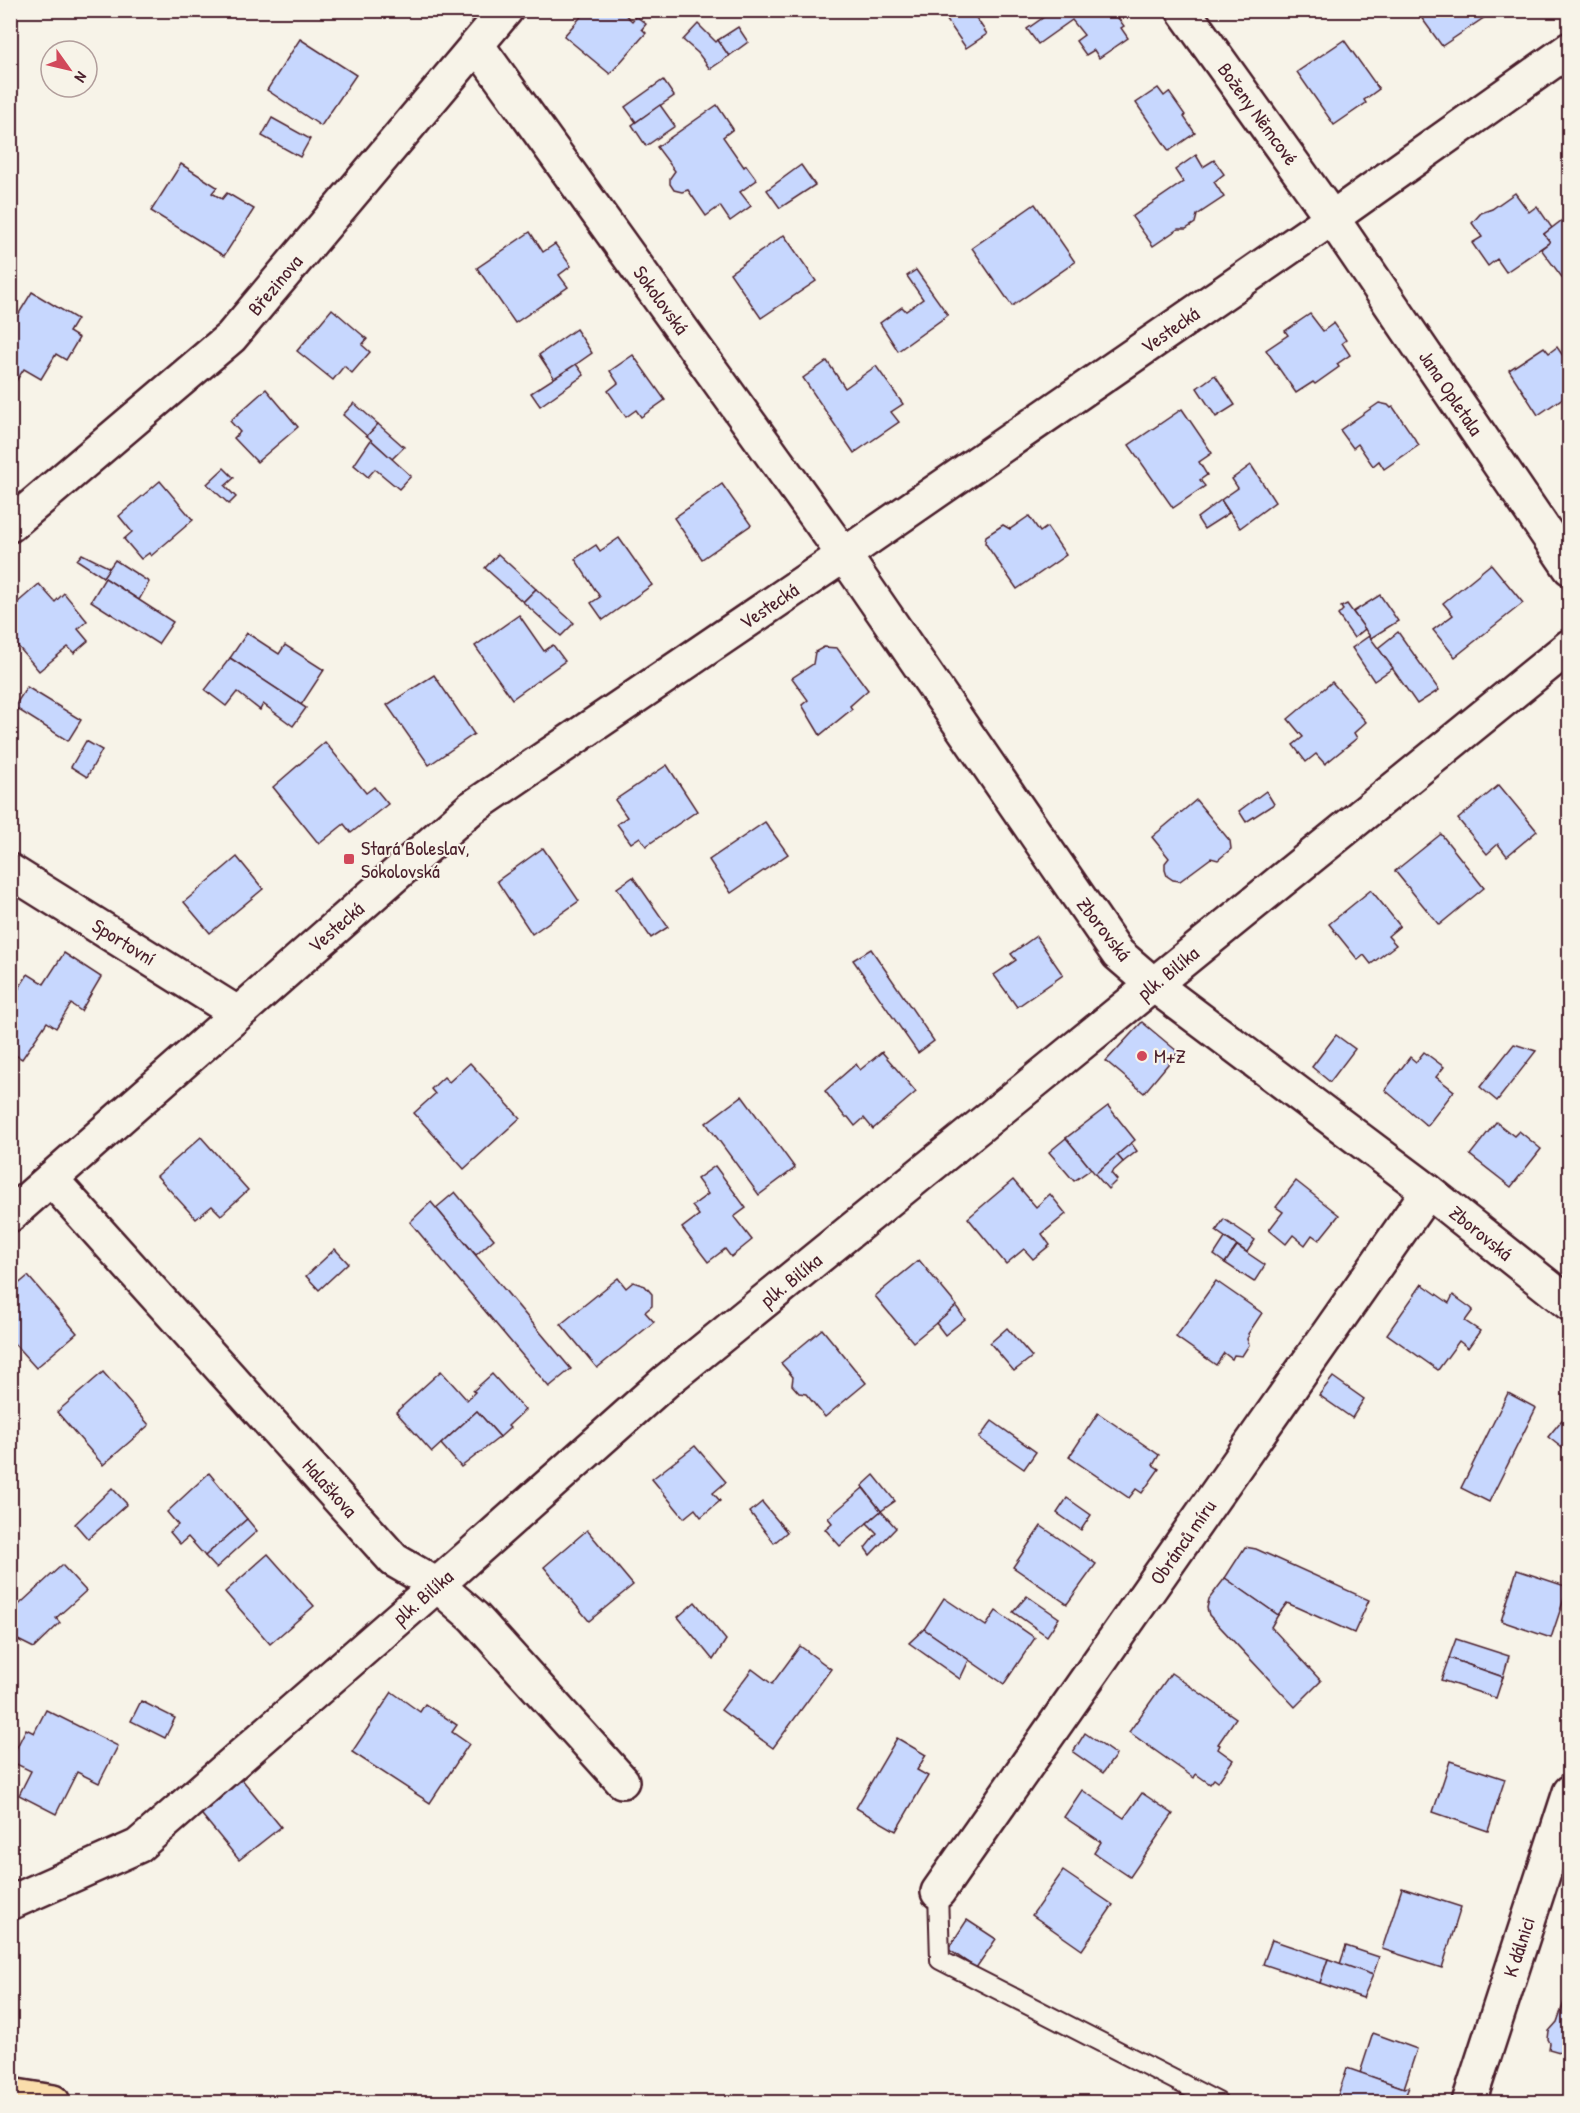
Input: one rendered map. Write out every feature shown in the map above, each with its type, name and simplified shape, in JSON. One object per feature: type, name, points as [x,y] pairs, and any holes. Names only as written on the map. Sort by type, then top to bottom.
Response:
[{"type":"highway","points":[[10,2095],[53,2103]]},
{"type":"street","name":"Březinova","points":[[10,525],[231,337],[506,10]]},
{"type":"street","name":"Boženy Němcové","points":[[1183,10],[1332,218]]},
{"type":"street","name":"Sokolovská","points":[[477,45],[844,555]]},
{"type":"street","name":"Vestecká","points":[[10,1215],[470,809],[844,555],[1332,218],[1569,50]]},
{"type":"street","name":"Jana Opletala","points":[[1332,218],[1569,568]]},
{"type":"street","name":"Zborovská","points":[[844,555],[1118,954],[1154,985],[1428,1191],[1569,1304]]},
{"type":"street","name":"plk. Bilíka","points":[[10,1903],[138,1846],[437,1586],[666,1381],[1569,646]]},
{"type":"street","name":"Sportovní","points":[[10,871],[237,1013]]},
{"type":"street","name":"Halaškova","points":[[51,1179],[394,1560],[437,1586],[474,1617],[622,1781]]},
{"type":"street","name":"Obránců míru","points":[[938,1892],[1428,1191]]},
{"type":"street","name":"K dálnici","points":[[1469,2103],[1569,1792]]},
{"type":"lane","points":[[938,1892],[940,1960],[1218,2103]]},
{"type":"building","points":[[587,10],[620,10],[632,21],[636,16],[646,24],[642,29],[646,33],[610,74],[564,36]]},
{"type":"building","points":[[940,10],[971,10],[987,34],[966,48]]},
{"type":"building","points":[[1054,10],[1112,10],[1124,26],[1121,28],[1128,38],[1099,58],[1094,50],[1086,55],[1076,41],[1084,35],[1072,20],[1038,44],[1027,29]]},
{"type":"building","points":[[1421,10],[1480,10],[1485,17],[1442,46],[1418,13]]},
{"type":"building","points":[[698,24],[716,42],[718,40],[729,56],[710,69],[698,53],[683,40]]},
{"type":"building","points":[[738,27],[748,42],[729,56],[718,40]]},
{"type":"building","points":[[300,39],[356,75],[321,126],[267,90]]},
{"type":"building","points":[[1344,40],[1379,89],[1364,100],[1366,103],[1334,125],[1297,72]]},
{"type":"building","points":[[663,80],[674,96],[636,122],[625,107]]},
{"type":"building","points":[[1158,88],[1164,96],[1169,92],[1195,133],[1169,151],[1136,103]]},
{"type":"building","points":[[660,105],[675,126],[646,146],[632,125]]},
{"type":"building","points":[[717,105],[733,129],[723,137],[744,167],[746,165],[757,180],[740,192],[751,206],[730,221],[720,206],[706,216],[688,190],[682,192],[674,190],[670,184],[670,178],[675,171],[657,147]]},
{"type":"building","points":[[272,118],[310,139],[300,157],[262,136]]},
{"type":"building","points":[[1196,155],[1203,167],[1214,160],[1224,174],[1214,182],[1224,197],[1197,215],[1195,223],[1186,229],[1178,229],[1153,246],[1132,217],[1183,182],[1175,170]]},
{"type":"building","points":[[181,164],[217,187],[212,193],[222,199],[227,193],[254,209],[224,256],[151,211]]},
{"type":"building","points":[[801,165],[815,185],[780,208],[767,190]]},
{"type":"building","points":[[1515,193],[1529,212],[1537,206],[1552,228],[1544,234],[1550,242],[1506,272],[1497,259],[1488,266],[1472,243],[1482,237],[1472,223],[1481,213],[1492,209]]},
{"type":"building","points":[[1035,204],[1075,262],[1012,306],[972,248]]},
{"type":"building","points":[[1570,214],[1570,276],[1564,280],[1541,249],[1550,242],[1544,234]]},
{"type":"building","points":[[530,232],[543,252],[555,244],[571,266],[559,275],[568,287],[515,323],[477,268]]},
{"type":"building","points":[[784,235],[816,281],[761,318],[730,273]]},
{"type":"building","points":[[916,270],[948,315],[898,351],[880,323],[902,307],[906,311],[923,299],[907,276]]},
{"type":"building","points":[[32,292],[77,319],[69,332],[79,338],[66,360],[56,354],[41,379],[24,369],[10,390],[10,328]]},
{"type":"building","points":[[332,309],[367,339],[362,345],[370,352],[352,373],[344,366],[333,380],[297,351]]},
{"type":"building","points":[[1310,314],[1323,331],[1334,323],[1346,340],[1342,343],[1350,355],[1337,364],[1339,367],[1315,384],[1313,382],[1296,393],[1266,350],[1288,335],[1285,331]]},
{"type":"building","points":[[576,329],[592,353],[555,379],[539,355]]},
{"type":"building","points":[[1544,347],[1549,353],[1557,347],[1570,366],[1570,393],[1538,415],[1509,370]]},
{"type":"building","points":[[633,355],[665,400],[641,417],[636,410],[626,417],[608,391],[618,383],[610,371]]},
{"type":"building","points":[[827,361],[845,388],[876,366],[903,404],[891,412],[899,422],[854,453],[803,378]]},
{"type":"building","points":[[576,364],[584,375],[540,406],[531,393]]},
{"type":"building","points":[[1215,375],[1235,405],[1216,417],[1197,388]]},
{"type":"building","points":[[266,389],[298,427],[257,462],[234,438],[240,432],[230,421]]},
{"type":"building","points":[[354,403],[378,424],[367,436],[343,415]]},
{"type":"building","points":[[1379,403],[1393,407],[1419,445],[1384,469],[1379,461],[1373,466],[1358,444],[1353,448],[1340,430]]},
{"type":"building","points":[[1182,409],[1212,453],[1199,462],[1207,475],[1200,480],[1205,486],[1173,508],[1129,445]]},
{"type":"building","points":[[378,424],[404,447],[392,459],[367,436]]},
{"type":"building","points":[[371,440],[411,476],[399,489],[375,469],[368,477],[354,465]]},
{"type":"building","points":[[1251,465],[1275,502],[1240,528],[1221,500],[1238,488],[1232,479]]},
{"type":"building","points":[[224,468],[234,478],[225,486],[236,497],[229,504],[207,484]]},
{"type":"building","points":[[160,481],[193,520],[151,556],[149,553],[141,559],[124,539],[132,532],[119,516]]},
{"type":"building","points":[[722,484],[751,525],[702,559],[674,518]]},
{"type":"building","points":[[1221,500],[1229,513],[1204,529],[1197,518]]},
{"type":"building","points":[[1029,516],[1040,532],[1047,527],[1066,555],[1017,589],[985,543],[986,536],[1003,525],[1010,529]]},
{"type":"building","points":[[619,538],[652,585],[603,620],[591,603],[600,597],[575,559],[596,545],[600,551]]},
{"type":"building","points":[[82,554],[110,568],[103,577],[77,560]]},
{"type":"building","points":[[498,554],[536,589],[523,602],[485,568]]},
{"type":"building","points":[[115,560],[149,582],[139,600],[103,577]]},
{"type":"building","points":[[1491,564],[1523,603],[1455,657],[1433,630],[1453,615],[1443,603]]},
{"type":"building","points":[[105,578],[173,622],[158,644],[91,601]]},
{"type":"building","points":[[39,584],[55,602],[64,593],[87,621],[78,629],[88,641],[74,653],[68,647],[39,671],[10,637],[10,609]]},
{"type":"building","points":[[536,589],[574,623],[561,636],[523,602]]},
{"type":"building","points":[[1380,595],[1398,621],[1371,638],[1353,612]]},
{"type":"building","points":[[1347,604],[1365,629],[1354,638],[1338,615],[1343,610],[1341,607]]},
{"type":"building","points":[[519,615],[544,651],[553,645],[565,661],[512,699],[475,646]]},
{"type":"building","points":[[1398,632],[1439,690],[1417,704],[1378,648]]},
{"type":"building","points":[[247,633],[279,654],[285,645],[324,670],[301,705],[230,658]]},
{"type":"building","points":[[1369,636],[1393,668],[1374,681],[1352,648]]},
{"type":"building","points":[[824,647],[837,648],[868,690],[850,706],[852,709],[820,735],[802,705],[808,700],[792,678],[813,664],[815,652]]},
{"type":"building","points":[[230,658],[306,708],[293,726],[263,704],[260,710],[237,692],[226,706],[205,690]]},
{"type":"building","points":[[434,675],[474,734],[429,765],[387,705]]},
{"type":"building","points":[[1332,682],[1366,722],[1354,733],[1357,738],[1325,764],[1316,754],[1306,762],[1293,745],[1303,737],[1288,719]]},
{"type":"building","points":[[27,687],[81,720],[68,741],[14,707]]},
{"type":"building","points":[[86,741],[102,750],[87,777],[71,767]]},
{"type":"building","points":[[325,742],[366,793],[374,787],[388,804],[351,833],[344,824],[319,844],[273,787]]},
{"type":"building","points":[[667,765],[697,811],[646,846],[640,837],[631,843],[617,824],[627,817],[615,800]]},
{"type":"building","points":[[1499,785],[1537,831],[1507,856],[1498,844],[1487,854],[1458,819]]},
{"type":"building","points":[[1266,791],[1274,804],[1246,822],[1239,811]]},
{"type":"building","points":[[1196,800],[1230,841],[1231,849],[1218,860],[1211,858],[1180,881],[1173,880],[1167,876],[1165,870],[1165,863],[1169,858],[1152,837]]},
{"type":"building","points":[[765,822],[788,854],[731,893],[709,860]]},
{"type":"building","points":[[1441,834],[1484,888],[1439,925],[1395,871]]},
{"type":"building","points":[[543,848],[579,901],[532,934],[497,881]]},
{"type":"building","points":[[237,857],[263,889],[210,933],[184,902]]},
{"type":"building","points":[[633,877],[668,927],[651,938],[617,888]]},
{"type":"building","points":[[1371,890],[1400,926],[1388,936],[1396,945],[1371,964],[1364,955],[1358,960],[1329,924]]},
{"type":"building","points":[[1036,936],[1063,975],[1017,1007],[994,975],[1016,960],[1011,954]]},
{"type":"building","points":[[871,949],[934,1041],[918,1053],[853,960]]},
{"type":"building","points":[[64,953],[101,977],[81,1011],[71,1004],[56,1028],[47,1022],[22,1059],[10,1052],[10,994],[14,996],[28,974],[44,984]]},
{"type":"building","name":"M+Z","points":[[1142,1022],[1178,1052],[1144,1093],[1106,1061]]},
{"type":"building","points":[[1336,1035],[1355,1049],[1330,1082],[1312,1067]]},
{"type":"building","points":[[1514,1044],[1536,1051],[1497,1101],[1480,1087]]},
{"type":"building","points":[[882,1052],[916,1092],[873,1129],[864,1118],[855,1126],[825,1091],[856,1064],[860,1070]]},
{"type":"building","points":[[1424,1052],[1444,1067],[1436,1077],[1454,1091],[1427,1126],[1385,1090],[1410,1057],[1416,1062]]},
{"type":"building","points":[[470,1063],[520,1118],[464,1169],[414,1113],[435,1094],[431,1089],[444,1077],[449,1082]]},
{"type":"building","points":[[742,1096],[795,1168],[759,1195],[706,1123]]},
{"type":"building","points":[[1108,1106],[1135,1140],[1095,1174],[1066,1138]]},
{"type":"building","points":[[1496,1122],[1514,1136],[1519,1131],[1541,1149],[1511,1187],[1470,1155]]},
{"type":"building","points":[[201,1137],[248,1190],[221,1215],[212,1206],[196,1219],[157,1176]]},
{"type":"building","points":[[1066,1138],[1091,1169],[1074,1181],[1049,1152]]},
{"type":"building","points":[[1131,1143],[1137,1151],[1123,1162],[1117,1155]]},
{"type":"building","points":[[1117,1155],[1123,1162],[1111,1173],[1117,1180],[1108,1189],[1095,1174]]},
{"type":"building","points":[[715,1166],[746,1208],[734,1217],[752,1240],[731,1257],[725,1249],[708,1262],[682,1228],[699,1215],[692,1206],[708,1194],[697,1179]]},
{"type":"building","points":[[1013,1180],[1036,1207],[1050,1194],[1066,1214],[1042,1234],[1050,1245],[1033,1259],[1024,1249],[1006,1264],[968,1218]]},
{"type":"building","points":[[1296,1181],[1339,1215],[1319,1240],[1312,1235],[1305,1245],[1293,1235],[1286,1244],[1269,1230],[1283,1212],[1276,1207]]},
{"type":"building","points":[[455,1192],[494,1239],[476,1255],[436,1208]]},
{"type":"building","points":[[431,1202],[571,1369],[549,1387],[410,1222]]},
{"type":"building","points":[[1224,1219],[1255,1240],[1247,1252],[1216,1231]]},
{"type":"building","points":[[1225,1238],[1237,1246],[1225,1263],[1214,1255]]},
{"type":"building","points":[[1237,1246],[1265,1265],[1254,1282],[1225,1263]]},
{"type":"building","points":[[335,1249],[348,1263],[319,1290],[306,1276]]},
{"type":"building","points":[[919,1260],[957,1306],[913,1342],[875,1296]]},
{"type":"building","points":[[28,1276],[77,1333],[36,1368],[10,1339],[10,1291]]},
{"type":"building","points":[[618,1278],[626,1288],[633,1282],[645,1286],[652,1294],[652,1306],[645,1312],[654,1322],[597,1368],[561,1324]]},
{"type":"building","points":[[1216,1281],[1262,1313],[1248,1334],[1249,1345],[1242,1356],[1234,1355],[1232,1359],[1224,1353],[1216,1365],[1176,1337]]},
{"type":"building","points":[[1422,1284],[1449,1303],[1453,1295],[1471,1308],[1473,1310],[1465,1321],[1480,1331],[1468,1348],[1459,1341],[1438,1370],[1387,1334]]},
{"type":"building","points":[[956,1306],[965,1319],[945,1335],[936,1323]]},
{"type":"building","points":[[1007,1328],[1032,1357],[1014,1371],[990,1343]]},
{"type":"building","points":[[822,1329],[866,1383],[825,1417],[806,1394],[799,1393],[792,1385],[793,1377],[781,1363]]},
{"type":"building","points":[[441,1371],[467,1400],[475,1392],[473,1391],[492,1374],[525,1410],[500,1437],[477,1411],[432,1452],[396,1412]]},
{"type":"building","points":[[103,1372],[149,1425],[103,1465],[57,1412]]},
{"type":"building","points":[[1333,1377],[1364,1399],[1352,1418],[1319,1395]]},
{"type":"building","points":[[1508,1393],[1536,1408],[1489,1502],[1461,1488]]},
{"type":"building","points":[[1570,1410],[1570,1454],[1548,1437]]},
{"type":"building","points":[[477,1411],[500,1437],[461,1467],[441,1444]]},
{"type":"building","points":[[1098,1413],[1159,1455],[1153,1465],[1159,1469],[1142,1493],[1136,1489],[1129,1498],[1069,1457]]},
{"type":"building","points":[[992,1421],[1036,1452],[1024,1469],[979,1438]]},
{"type":"building","points":[[695,1446],[726,1482],[713,1493],[720,1501],[701,1517],[695,1509],[684,1518],[652,1479]]},
{"type":"building","points":[[209,1473],[247,1519],[205,1556],[188,1537],[180,1544],[170,1532],[178,1525],[167,1512]]},
{"type":"building","points":[[874,1475],[895,1501],[881,1511],[862,1486]]},
{"type":"building","points":[[112,1488],[127,1504],[88,1539],[75,1524]]},
{"type":"building","points":[[863,1488],[881,1511],[840,1546],[825,1529],[832,1523],[828,1518]]},
{"type":"building","points":[[1067,1498],[1091,1515],[1081,1530],[1057,1513]]},
{"type":"building","points":[[762,1502],[787,1532],[774,1543],[750,1512]]},
{"type":"building","points":[[881,1511],[896,1528],[870,1555],[865,1548],[877,1533],[867,1523]]},
{"type":"building","points":[[247,1519],[257,1531],[216,1568],[205,1556]]},
{"type":"building","points":[[1041,1526],[1096,1564],[1067,1604],[1013,1567]]},
{"type":"building","points":[[587,1530],[633,1585],[589,1621],[544,1567]]},
{"type":"building","points":[[1245,1547],[1256,1549],[1369,1600],[1354,1633],[1287,1603],[1278,1615],[1225,1578]]},
{"type":"building","points":[[268,1554],[314,1606],[270,1644],[225,1592]]},
{"type":"building","points":[[62,1565],[86,1591],[56,1618],[60,1623],[34,1648],[10,1636],[10,1613]]},
{"type":"building","points":[[1517,1570],[1568,1587],[1551,1638],[1501,1621]]},
{"type":"building","points":[[1225,1578],[1278,1615],[1271,1627],[1321,1681],[1295,1707],[1209,1615],[1207,1608],[1209,1599]]},
{"type":"building","points":[[1027,1596],[1059,1618],[1047,1636],[1013,1612]]},
{"type":"building","points":[[944,1598],[986,1626],[996,1611],[1035,1638],[1004,1684],[924,1629]]},
{"type":"building","points":[[695,1602],[726,1640],[713,1660],[678,1617]]},
{"type":"building","points":[[924,1629],[969,1660],[960,1679],[909,1643]]},
{"type":"building","points":[[1456,1639],[1509,1656],[1503,1677],[1449,1658]]},
{"type":"building","points":[[800,1646],[831,1669],[773,1748],[721,1710],[752,1669],[772,1684]]},
{"type":"building","points":[[1449,1658],[1503,1677],[1496,1698],[1441,1680]]},
{"type":"building","points":[[1171,1673],[1236,1718],[1218,1744],[1220,1745],[1218,1749],[1233,1760],[1218,1782],[1214,1779],[1210,1784],[1196,1774],[1194,1778],[1129,1732]]},
{"type":"building","points":[[392,1692],[420,1712],[425,1704],[457,1725],[452,1732],[469,1744],[430,1803],[352,1752]]},
{"type":"building","points":[[141,1701],[175,1718],[165,1738],[131,1721]]},
{"type":"building","points":[[46,1710],[118,1746],[99,1783],[77,1772],[56,1814],[19,1795],[31,1771],[10,1761],[26,1729],[34,1733]]},
{"type":"building","points":[[1085,1733],[1116,1755],[1103,1773],[1073,1752]]},
{"type":"building","points":[[897,1738],[926,1755],[917,1770],[928,1776],[896,1831],[856,1808]]},
{"type":"building","points":[[1450,1761],[1505,1779],[1488,1831],[1433,1812]]},
{"type":"building","points":[[240,1777],[281,1827],[239,1860],[198,1810]]},
{"type":"building","points":[[1082,1790],[1124,1818],[1142,1793],[1173,1814],[1130,1877],[1094,1853],[1101,1842],[1064,1817]]},
{"type":"building","points":[[1063,1871],[1113,1905],[1082,1950],[1032,1915]]},
{"type":"building","points":[[1402,1888],[1461,1907],[1442,1968],[1382,1949]]},
{"type":"building","points":[[967,1920],[996,1939],[976,1968],[948,1949]]},
{"type":"building","points":[[1272,1940],[1328,1959],[1320,1983],[1263,1964]]},
{"type":"building","points":[[1346,1946],[1379,1957],[1373,1975],[1340,1964]]},
{"type":"building","points":[[1328,1959],[1373,1975],[1363,1998],[1320,1983]]},
{"type":"building","points":[[1568,1991],[1570,1991],[1570,2055],[1549,2049],[1548,2039],[1549,2031],[1557,2022]]},
{"type":"building","points":[[1373,2033],[1417,2049],[1404,2088],[1360,2073]]},
{"type":"building","points":[[1347,2068],[1404,2088],[1409,2087],[1403,2102],[1336,2101]]},
{"type":"building","points":[[1528,2095],[1551,2102],[1526,2102]]},
{"type":"place","name":"Stará Boleslav, Sokolovská","points":[[349,859]]},
{"type":"place","name":"M+Z","points":[[1142,1056]]}]
